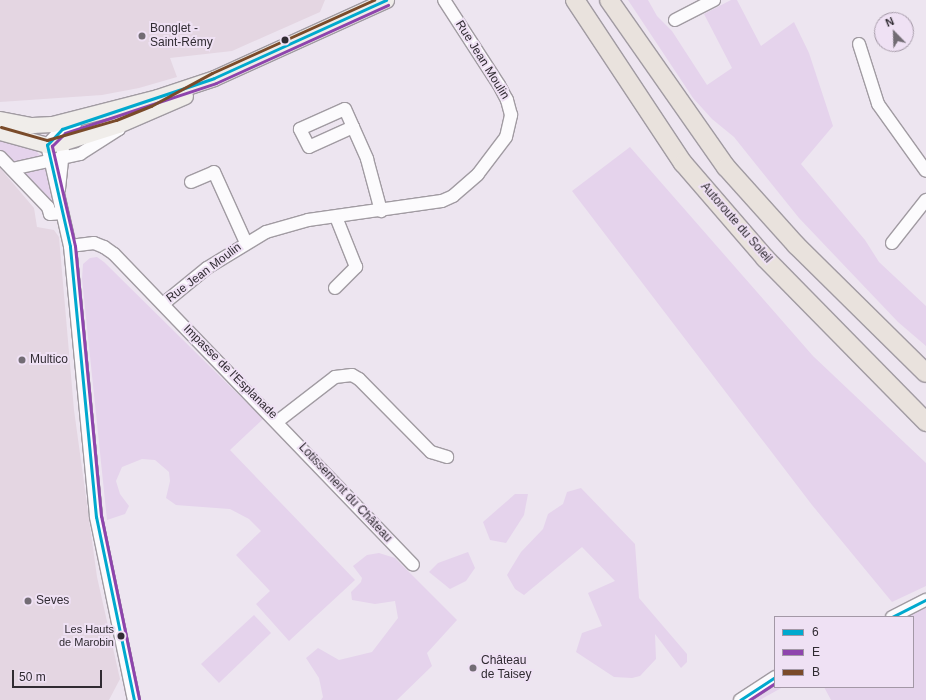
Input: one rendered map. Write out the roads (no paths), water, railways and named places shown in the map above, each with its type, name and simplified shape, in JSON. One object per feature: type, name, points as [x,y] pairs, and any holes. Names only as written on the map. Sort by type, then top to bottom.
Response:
[{"type":"highway","name":"Autoroute du Soleil","points":[[575,0],[682,163],[765,258],[926,422]]},
{"type":"highway","points":[[609,0],[726,167],[796,245],[926,373]]},
{"type":"main road","points":[[0,119],[32,125],[58,133],[118,125],[182,97],[214,78],[386,0]]},
{"type":"main road","points":[[0,132],[47,145],[58,133],[137,102],[214,78]]},
{"type":"street","name":"Rue Jean Moulin","points":[[163,304],[207,268],[246,242],[283,226],[419,206],[454,196],[478,174],[506,137],[510,127],[511,115],[507,100],[444,0]]},
{"type":"street","points":[[674,20],[714,0]]},
{"type":"street","points":[[859,44],[878,104],[926,171]]},
{"type":"street","points":[[12,169],[80,154],[119,129],[118,125]]},
{"type":"street","points":[[353,127],[368,159],[381,211]]},
{"type":"street","points":[[58,133],[63,158],[58,196]]},
{"type":"street","points":[[47,145],[49,160],[70,246],[96,517],[134,700]]},
{"type":"street","points":[[0,157],[48,207],[50,214],[62,212]]},
{"type":"street","name":"Rue Jean Moulin","points":[[191,182],[214,172],[246,242]]},
{"type":"street","points":[[892,243],[926,200]]},
{"type":"street","points":[[335,288],[356,267],[336,217]]},
{"type":"street","name":"Impasse de l'Esplanade","points":[[70,246],[94,244],[104,246],[278,421],[335,377],[352,375],[359,378],[431,452],[447,458]]},
{"type":"street","name":"Lotissement du Château","points":[[278,421],[413,565]]},
{"type":"street","points":[[894,616],[926,600]]},
{"type":"street","points":[[740,700],[774,678]]},
{"type":"place","name":"Bonglet - Saint-Rémy","points":[[142,36]]},
{"type":"place","name":"Multico","points":[[22,360]]},
{"type":"place","name":"Seves","points":[[28,601]]},
{"type":"place","name":"Les Hauts de Marobin","points":[[121,636]]},
{"type":"place","name":"Château de Taisey","points":[[473,668]]}]
